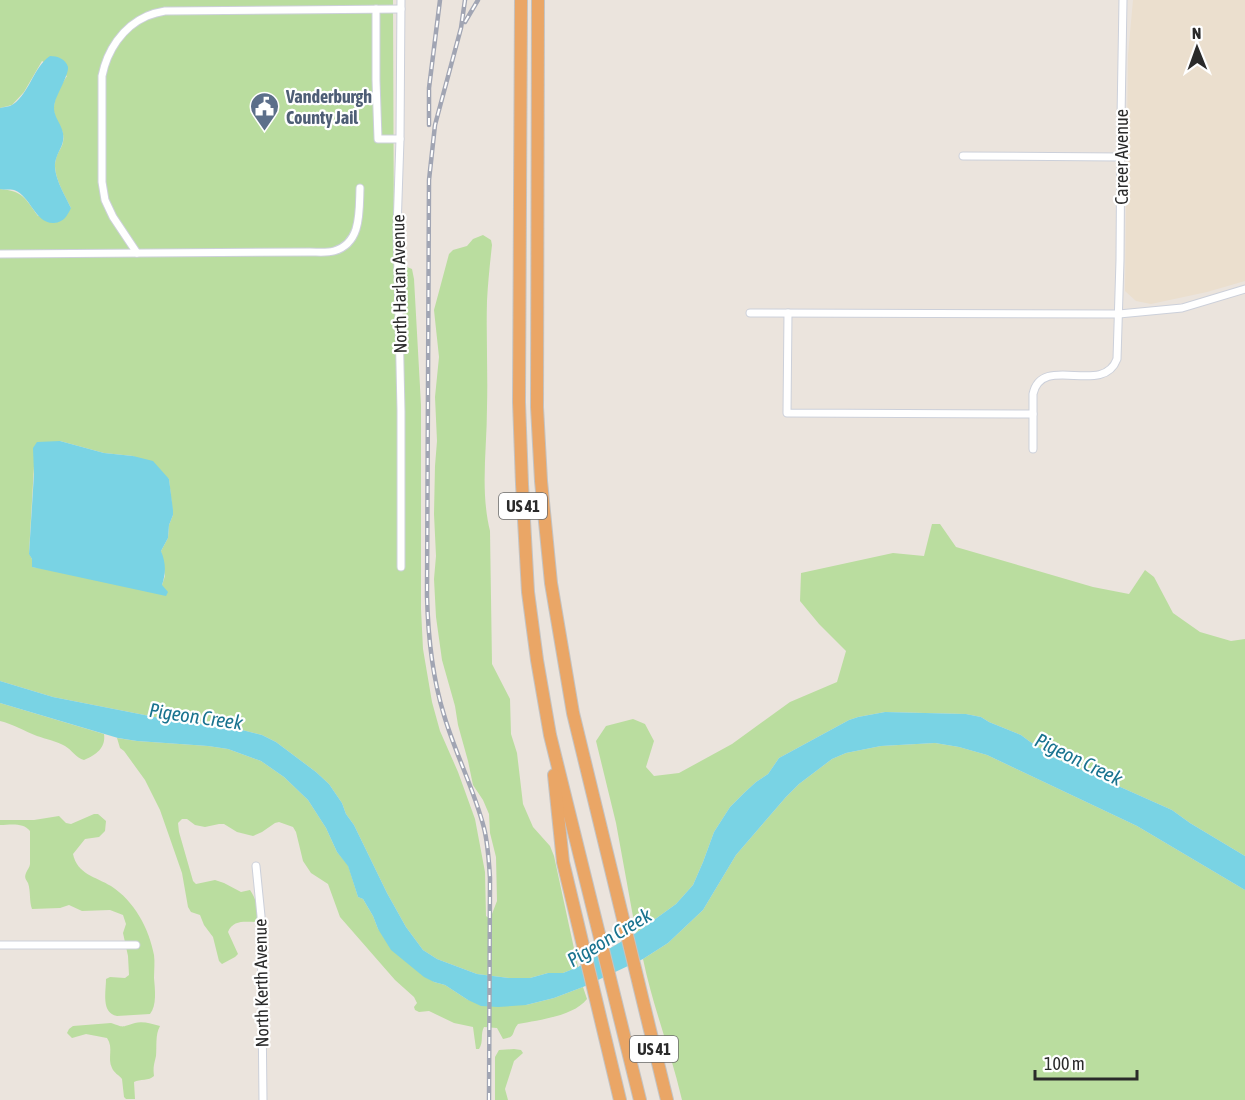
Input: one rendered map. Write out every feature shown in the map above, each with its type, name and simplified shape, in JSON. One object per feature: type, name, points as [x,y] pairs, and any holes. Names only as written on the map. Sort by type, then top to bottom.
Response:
[{"type":"highway","name":"US 41","points":[[521,0],[519,402],[528,592],[550,735],[640,1100]]},
{"type":"highway","name":"US 41","points":[[538,0],[538,426],[542,497],[551,583],[567,684],[580,746],[667,1100]]},
{"type":"highway","points":[[550,735],[563,862],[620,1100]]},
{"type":"street","name":"North Harlan Avenue","points":[[401,0],[397,229],[401,411],[401,567]]},
{"type":"street","name":"Career Avenue","points":[[1033,414],[1033,391],[1044,378],[1054,375],[1098,376],[1115,366],[1118,356],[1123,0]]},
{"type":"street","points":[[376,9],[378,139],[400,139]]},
{"type":"street","points":[[137,253],[113,217],[105,200],[102,182],[102,76],[105,61],[114,44],[126,30],[145,16],[165,10],[401,9]]},
{"type":"street","points":[[963,156],[1120,157]]},
{"type":"street","points":[[0,254],[333,251],[346,246],[358,225],[360,188]]},
{"type":"street","points":[[750,313],[1119,314],[1182,308],[1245,289]]},
{"type":"street","points":[[788,313],[787,413],[1033,414],[1033,449]]},
{"type":"street","name":"North Kerth Avenue","points":[[256,866],[261,916],[262,1100]]},
{"type":"street","points":[[0,945],[136,945]]},
{"type":"shaded area","points":[[1133,0],[1245,0],[1245,281],[1151,304],[1136,301],[1125,291],[1128,55]]},
{"type":"green space","points":[[0,0],[393,0],[394,266],[403,270],[407,267],[412,269],[414,279],[421,405],[421,609],[423,649],[432,702],[440,731],[475,819],[485,872],[486,916],[490,919],[497,901],[496,857],[490,833],[489,814],[473,785],[442,660],[434,579],[437,441],[435,397],[439,357],[434,310],[449,254],[483,235],[491,240],[492,245],[487,301],[485,500],[490,531],[492,664],[510,699],[511,734],[517,753],[523,804],[533,827],[550,846],[554,856],[578,967],[563,973],[548,973],[530,978],[509,978],[477,974],[437,959],[423,950],[406,927],[354,825],[329,784],[276,742],[262,735],[234,728],[170,720],[53,697],[0,681],[0,189],[23,196],[38,216],[71,208],[55,171],[63,136],[54,114],[54,103],[67,76],[42,61],[24,92],[12,105],[0,108]],"holes":[[[60,441],[104,453],[133,456],[169,479],[173,515],[168,538],[161,551],[165,576],[162,585],[32,567],[29,553],[34,466]]]},
{"type":"green space","points":[[932,524],[940,524],[956,547],[1093,587],[1129,594],[1145,570],[1154,577],[1173,613],[1200,632],[1231,641],[1245,639],[1245,856],[1172,810],[1053,757],[1021,735],[981,717],[966,714],[885,712],[849,720],[779,758],[768,774],[756,782],[730,807],[714,832],[693,885],[676,904],[636,933],[616,823],[596,741],[606,726],[633,719],[645,724],[654,741],[646,767],[654,776],[679,773],[732,744],[790,702],[837,682],[846,651],[800,601],[801,573],[893,553],[924,556]]},
{"type":"green space","points":[[0,703],[104,734],[102,747],[84,760],[81,759],[62,744],[0,721]]},
{"type":"green space","points":[[117,738],[228,749],[261,761],[284,777],[308,800],[326,828],[337,852],[348,865],[358,897],[363,899],[378,929],[434,982],[445,985],[468,1000],[526,1005],[583,987],[587,999],[574,1010],[546,1019],[518,1024],[512,1035],[507,1038],[503,1039],[497,1028],[484,1027],[482,1041],[479,1049],[476,1049],[473,1027],[454,1023],[429,1011],[415,1010],[417,1003],[414,997],[395,980],[340,917],[328,884],[311,873],[303,861],[293,827],[279,822],[253,836],[237,832],[224,824],[205,827],[182,819],[178,823],[179,832],[193,881],[196,884],[215,880],[241,892],[250,890],[257,905],[258,922],[240,922],[230,928],[228,932],[238,954],[222,964],[219,961],[213,937],[200,915],[191,912],[188,907],[182,873],[160,810],[145,780],[120,748]]},
{"type":"green space","points":[[935,743],[987,755],[1137,826],[1245,890],[1245,1100],[682,1100],[643,959],[668,943],[703,910],[736,855],[799,784],[832,759],[846,753],[881,746]]},
{"type":"green space","points":[[98,814],[106,821],[105,831],[99,837],[85,839],[73,854],[75,861],[83,871],[111,886],[127,899],[144,925],[152,945],[154,958],[155,997],[154,1007],[150,1014],[117,1016],[112,1014],[106,1006],[106,979],[125,978],[129,975],[123,933],[126,924],[123,915],[110,910],[82,911],[69,905],[60,908],[32,909],[29,886],[25,876],[30,864],[30,831],[20,825],[0,825],[0,820],[34,820],[59,816],[66,823],[71,824]]},
{"type":"green space","points":[[141,1022],[160,1026],[154,1076],[134,1082],[135,1099],[124,1097],[122,1079],[111,1064],[107,1038],[86,1034],[72,1038],[67,1033],[73,1026],[111,1023],[123,1026]]},
{"type":"green space","points":[[499,1050],[521,1050],[523,1053],[514,1061],[505,1089],[508,1100],[495,1100],[495,1057]]},
{"type":"water","points":[[50,56],[61,59],[68,67],[54,107],[63,137],[55,171],[71,208],[63,220],[54,223],[37,215],[20,193],[0,189],[0,108],[16,102],[39,67]]},
{"type":"water","points":[[60,441],[104,453],[153,461],[169,479],[173,515],[168,538],[161,551],[165,568],[162,585],[168,592],[166,596],[32,567],[29,554],[34,474],[33,448],[37,442]]},
{"type":"water","points":[[0,681],[53,697],[170,720],[234,728],[262,735],[276,742],[329,784],[354,825],[406,927],[423,950],[437,959],[477,974],[530,978],[548,973],[563,973],[578,967],[636,933],[676,904],[693,885],[714,832],[730,807],[756,782],[768,774],[779,758],[849,720],[885,712],[966,714],[981,717],[1021,735],[1053,757],[1172,810],[1245,856],[1245,890],[1137,826],[987,755],[935,743],[881,746],[846,753],[832,759],[799,784],[736,855],[703,910],[668,943],[643,959],[554,998],[526,1005],[481,1006],[445,985],[424,977],[391,950],[363,899],[358,897],[348,866],[337,852],[326,828],[308,800],[284,777],[261,761],[228,749],[118,738],[0,703]]},
{"type":"railway","points":[[429,125],[429,88],[440,0]]},
{"type":"railway","points":[[465,0],[461,28],[435,125],[429,180],[427,596],[428,626],[436,686],[448,729],[480,814],[487,847],[490,878],[489,1100]]},
{"type":"railway","points":[[465,22],[478,0]]},
{"type":"place","name":"Vanderburgh County Jail","points":[[265,132]]},
{"type":"water label","name":"Pigeon Creek","points":[[196,716]]},
{"type":"water label","name":"Pigeon Creek","points":[[1079,759]]},
{"type":"water label","name":"Pigeon Creek","points":[[609,937]]}]
